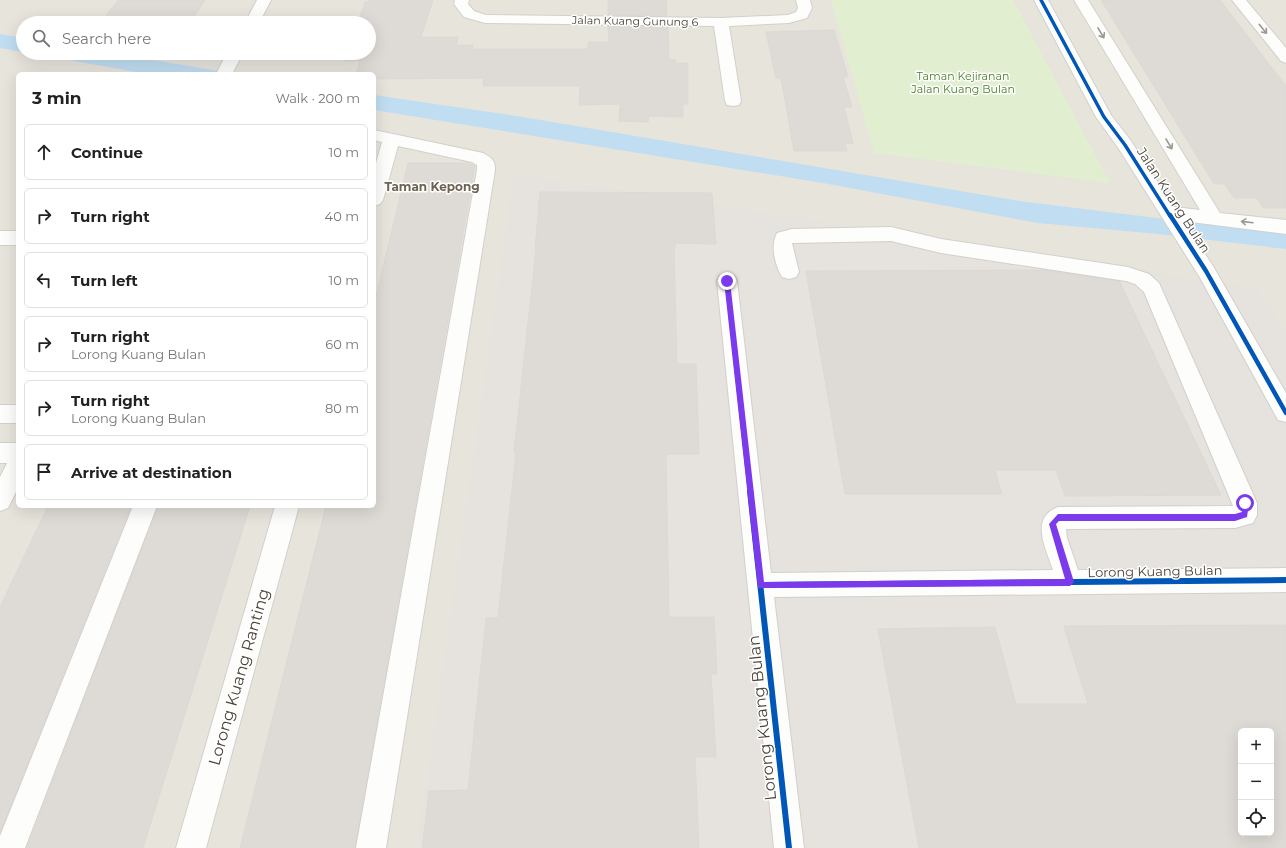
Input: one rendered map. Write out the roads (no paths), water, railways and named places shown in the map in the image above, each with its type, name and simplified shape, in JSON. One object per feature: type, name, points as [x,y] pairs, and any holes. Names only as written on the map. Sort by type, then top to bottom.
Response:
[{"type":"street","points":[[256,16],[264,0]]},
{"type":"street","name":"Jalan Kuang Gunung 6","points":[[462,0],[461,4],[469,14],[485,19],[721,22],[790,19],[802,15],[805,8],[803,0]]},
{"type":"street","name":"Jalan Kuang Bulan","points":[[1041,0],[1104,118],[1125,145],[1206,271],[1286,413]]},
{"type":"street","points":[[1081,0],[1214,218]]},
{"type":"street","points":[[1239,0],[1286,58]]},
{"type":"street","points":[[721,22],[733,101]]},
{"type":"street","points":[[226,70],[231,60]]},
{"type":"street","points":[[371,848],[486,170],[486,162],[477,157],[376,135]]},
{"type":"street","points":[[376,193],[392,138]]},
{"type":"street","points":[[1170,214],[1214,218],[1286,228]]},
{"type":"street","points":[[789,272],[782,244],[784,238],[792,236],[891,234],[941,246],[1128,274],[1142,279],[1152,288],[1245,503],[1245,515],[1235,517],[1058,518],[1053,524],[1070,582]]},
{"type":"street","points":[[0,238],[16,238]]},
{"type":"street","name":"Lorong Kuang Bulan","points":[[727,281],[789,848]]},
{"type":"street","points":[[0,414],[16,414]]},
{"type":"street","points":[[0,453],[16,453]]},
{"type":"street","points":[[0,500],[16,469]]},
{"type":"street","points":[[10,848],[144,508]]},
{"type":"street","name":"Lorong Kuang Ranting","points":[[190,848],[286,508]]},
{"type":"street","name":"Lorong Kuang Bulan","points":[[761,586],[1286,580]]},
{"type":"water","points":[[0,34],[16,37],[16,51],[0,48]]},
{"type":"water","points":[[69,60],[153,60],[225,72],[136,72]]},
{"type":"water","points":[[376,95],[517,116],[1019,201],[1286,234],[1286,249],[1158,234],[1038,223],[823,183],[376,110]]},
{"type":"district","name":"Taman Kepong","points":[[432,186]]},
{"type":"park label","name":"Taman Kejiranan Jalan Kuang Bulan","points":[[963,82]]}]
